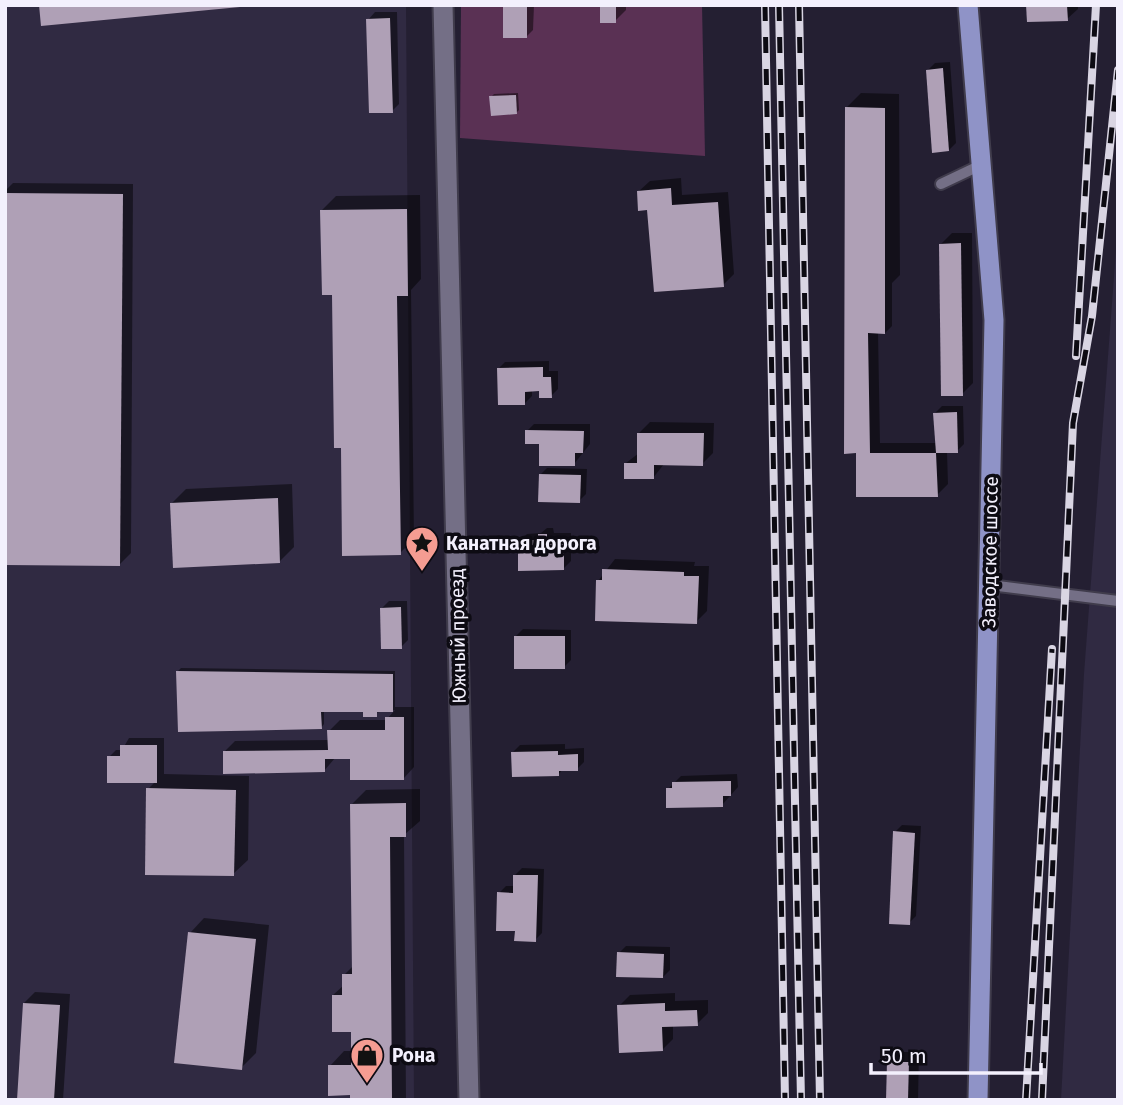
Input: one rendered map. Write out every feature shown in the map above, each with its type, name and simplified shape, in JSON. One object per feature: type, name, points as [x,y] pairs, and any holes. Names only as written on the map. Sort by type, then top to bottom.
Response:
[{"type":"main road","name":"Заводское шоссе","points":[[968,5],[994,320],[978,1100]]},
{"type":"street","name":"Южный проезд","points":[[443,5],[470,1100]]},
{"type":"lane","points":[[941,184],[981,165]]},
{"type":"lane","points":[[990,585],[1118,601]]},
{"type":"shaded area","points":[[5,5],[406,5],[414,1100],[5,1100]]},
{"type":"shaded area","points":[[461,5],[702,5],[705,156],[460,138]]},
{"type":"shaded area","points":[[1118,224],[1118,1100],[1061,1100],[1084,674]]},
{"type":"building","points":[[39,5],[240,5],[240,7],[41,26]]},
{"type":"building","points":[[503,5],[527,5],[527,38],[503,38]]},
{"type":"building","points":[[600,5],[616,5],[616,23],[600,23]]},
{"type":"building","points":[[1026,5],[1067,5],[1068,21],[1027,22]]},
{"type":"building","points":[[390,18],[393,113],[369,113],[366,19]]},
{"type":"building","points":[[943,68],[949,151],[932,153],[926,70]]},
{"type":"building","points":[[516,95],[517,114],[491,116],[489,96]]},
{"type":"building","points":[[845,107],[885,108],[885,334],[868,333],[870,453],[936,453],[938,497],[856,497],[856,453],[844,454]]},
{"type":"building","points":[[671,188],[672,205],[718,202],[724,287],[654,292],[647,210],[638,211],[637,191]]},
{"type":"building","points":[[5,193],[123,194],[120,566],[5,565]]},
{"type":"building","points":[[407,209],[408,296],[397,296],[401,555],[342,556],[341,448],[334,448],[332,295],[322,295],[320,210]]},
{"type":"building","points":[[961,243],[963,396],[941,396],[939,244]]},
{"type":"building","points":[[543,367],[543,377],[551,377],[552,398],[539,398],[539,391],[525,392],[525,405],[498,405],[497,368]]},
{"type":"building","points":[[957,412],[958,453],[936,453],[933,413]]},
{"type":"building","points":[[525,430],[584,431],[583,453],[575,453],[575,466],[539,466],[539,444],[525,444]]},
{"type":"building","points":[[637,433],[704,433],[703,466],[654,465],[654,479],[624,479],[624,463],[637,463]]},
{"type":"building","points":[[539,474],[581,475],[580,503],[538,502]]},
{"type":"building","points":[[278,498],[280,563],[173,568],[170,503]]},
{"type":"building","points":[[538,534],[547,534],[547,539],[564,539],[564,570],[518,571],[518,540],[538,540]]},
{"type":"building","points":[[602,569],[684,572],[684,576],[699,576],[697,624],[595,621],[596,580],[602,580]]},
{"type":"building","points":[[401,607],[402,649],[381,649],[380,608]]},
{"type":"building","points":[[514,636],[565,636],[565,669],[514,669]]},
{"type":"building","points":[[176,671],[393,674],[393,712],[377,712],[377,717],[363,717],[363,712],[321,712],[322,729],[178,732]]},
{"type":"building","points":[[385,717],[404,717],[404,780],[350,780],[350,759],[325,759],[325,772],[223,774],[223,751],[328,750],[327,730],[385,730]]},
{"type":"building","points":[[120,745],[157,745],[157,783],[107,783],[107,756],[120,756]]},
{"type":"building","points":[[558,751],[558,755],[578,754],[578,771],[559,771],[559,776],[512,777],[511,752]]},
{"type":"building","points":[[731,781],[731,796],[723,796],[723,807],[666,808],[666,788],[672,788],[672,782]]},
{"type":"building","points":[[146,788],[236,790],[234,876],[145,875]]},
{"type":"building","points":[[406,803],[406,837],[390,837],[392,1100],[350,1100],[350,1095],[328,1096],[328,1065],[351,1065],[351,1032],[332,1032],[332,995],[342,995],[342,974],[352,974],[350,804]]},
{"type":"building","points":[[893,831],[915,833],[910,925],[889,924]]},
{"type":"building","points":[[513,875],[538,875],[536,942],[514,941],[515,931],[496,931],[497,892],[513,893]]},
{"type":"building","points":[[188,932],[256,939],[242,1070],[174,1063]]},
{"type":"building","points":[[617,952],[664,954],[663,978],[616,977]]},
{"type":"building","points":[[23,1003],[60,1005],[54,1100],[17,1100]]},
{"type":"building","points":[[665,1003],[665,1011],[697,1010],[698,1026],[662,1027],[663,1051],[619,1053],[617,1005]]},
{"type":"building","points":[[887,1062],[909,1062],[908,1100],[886,1100]]},
{"type":"railway","points":[[765,5],[785,1100]]},
{"type":"railway","points":[[779,5],[801,1100]]},
{"type":"railway","points":[[799,5],[820,1100]]},
{"type":"railway","points":[[1076,356],[1096,5]]},
{"type":"railway","points":[[1042,1100],[1073,423],[1092,316],[1118,70]]},
{"type":"railway","points":[[1026,1100],[1052,649]]},
{"type":"place","name":"Канатная дорога","points":[[422,573]]},
{"type":"place","name":"Рона","points":[[367,1085]]}]
